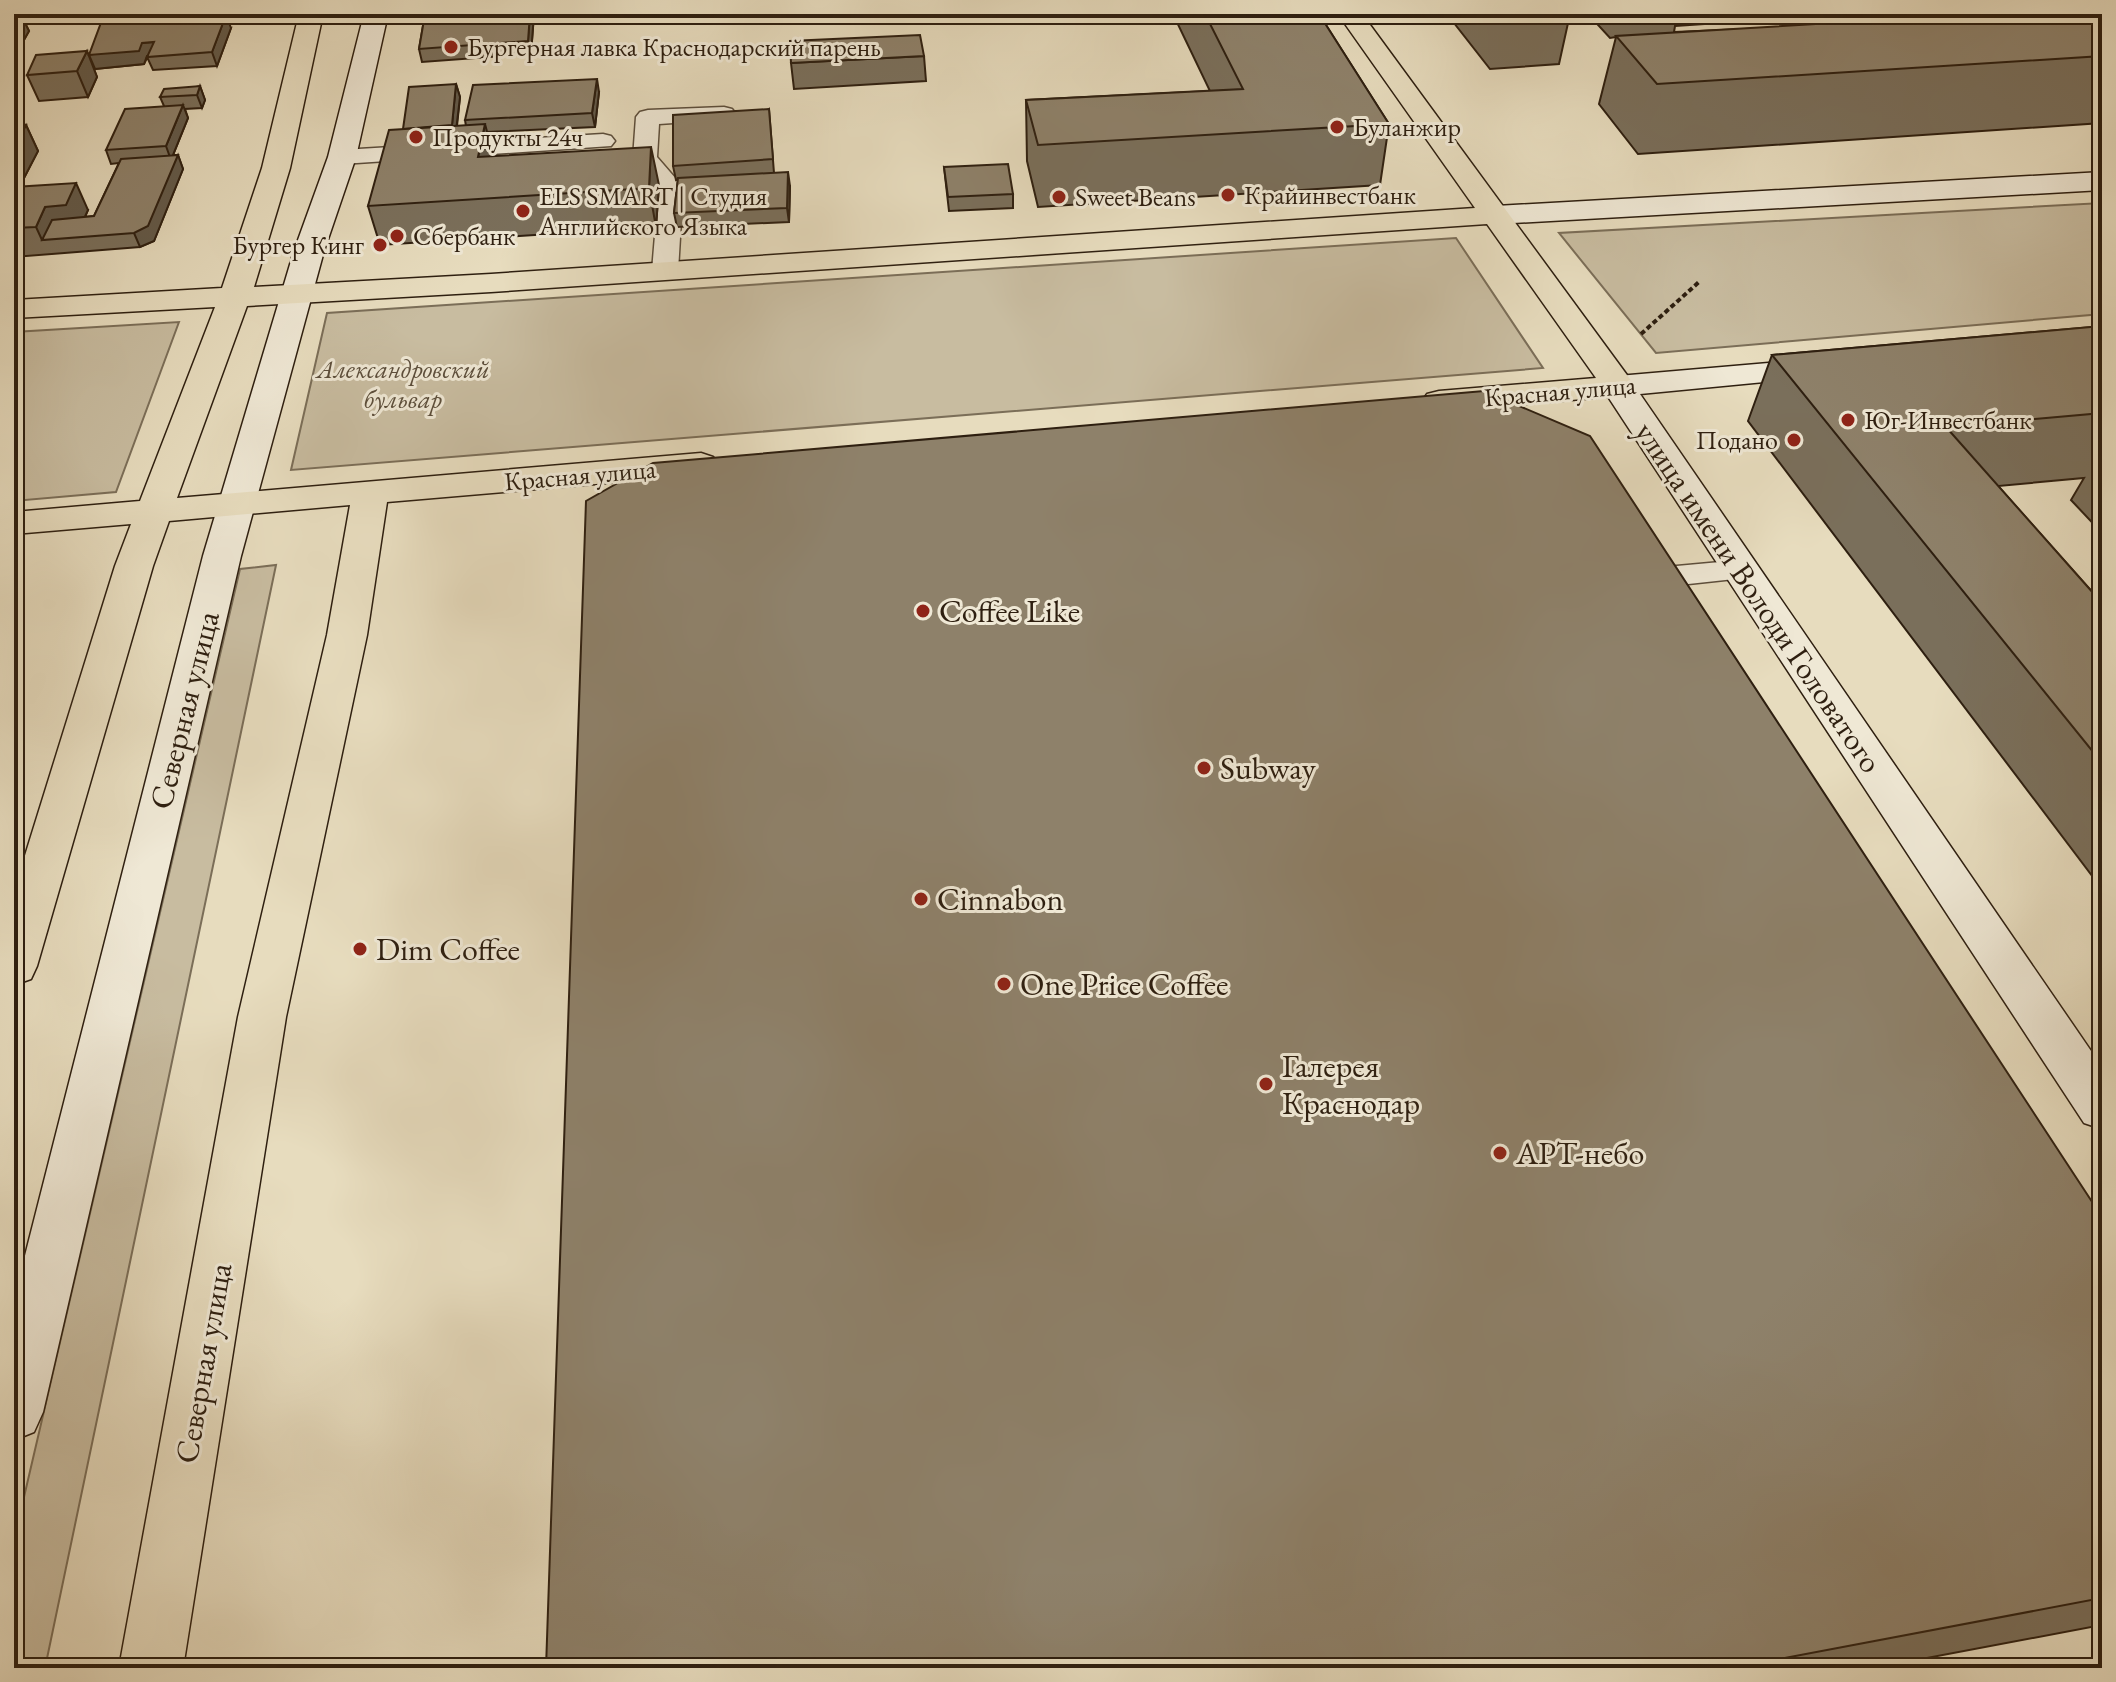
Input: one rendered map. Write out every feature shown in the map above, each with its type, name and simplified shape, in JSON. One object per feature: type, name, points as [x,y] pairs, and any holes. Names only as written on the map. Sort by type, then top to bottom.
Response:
[{"type":"main road","points":[[14,966],[134,566],[234,298],[276,168],[311,14]]},
{"type":"main road","name":"Северная улица","points":[[14,1412],[236,505],[297,295],[342,157],[376,14]]},
{"type":"main road","name":"улица имени Володи Головатого","points":[[1350,14],[1618,386],[2102,1108]]},
{"type":"main road","points":[[14,309],[297,295],[1496,215],[2102,181]]},
{"type":"main road","name":"Красная улица","points":[[1407,403],[1851,366]]},
{"type":"main road","name":"Красная улица","points":[[14,523],[734,461]]},
{"type":"main road","name":"Северная улица","points":[[151,1668],[262,1017],[347,635],[370,494]]},
{"type":"lane","points":[[665,271],[671,187],[645,158],[648,117],[729,113]]},
{"type":"lane","points":[[342,157],[603,141]]},
{"type":"lane","points":[[1633,580],[1742,570]]},
{"type":"path","points":[[1640,335],[1699,282]]},
{"type":"green space","points":[[2102,203],[2102,314],[1656,353],[1559,233]]},
{"type":"green space","name":"Александровский бульвар","points":[[1456,238],[1543,368],[291,470],[327,313]]},
{"type":"green space","points":[[179,322],[116,492],[14,501],[14,332]]},
{"type":"green space","points":[[276,565],[45,1668],[14,1668],[14,1540],[240,569]]},
{"type":"building","points":[[186,14],[226,15],[212,52],[147,57],[154,42],[142,43],[139,51],[89,55],[102,20]]},
{"type":"building","points":[[425,14],[530,14],[528,41],[419,49]]},
{"type":"building","points":[[1205,14],[1319,14],[1389,124],[1038,145],[1026,100],[1243,89]]},
{"type":"building","points":[[1984,14],[2102,14],[2102,56],[1657,84],[1616,36]]},
{"type":"building","points":[[14,19],[23,19],[14,34]]},
{"type":"building","points":[[920,35],[924,56],[791,63],[790,41]]},
{"type":"building","points":[[87,51],[77,71],[27,75],[36,55]]},
{"type":"building","points":[[597,79],[592,113],[465,120],[473,85]]},
{"type":"building","points":[[456,84],[452,125],[403,129],[409,87]]},
{"type":"building","points":[[200,86],[197,95],[160,97],[164,89]]},
{"type":"building","points":[[183,105],[166,146],[106,150],[125,109]]},
{"type":"building","points":[[769,109],[773,159],[673,166],[673,115]]},
{"type":"building","points":[[485,124],[478,157],[651,147],[649,188],[368,206],[389,130]]},
{"type":"building","points":[[26,125],[14,147],[14,126]]},
{"type":"building","points":[[178,155],[148,226],[134,233],[42,240],[52,220],[94,216],[121,159]]},
{"type":"building","points":[[1008,164],[1013,194],[948,197],[944,167]]},
{"type":"building","points":[[788,172],[787,208],[674,213],[678,178]]},
{"type":"building","points":[[76,183],[66,205],[45,207],[36,227],[14,228],[14,187]]},
{"type":"building","points":[[2102,326],[2102,413],[1946,427],[2102,603],[2102,763],[1772,355]]},
{"type":"building","name":"Галерея Краснодар","points":[[1484,391],[1590,436],[2102,1217],[2102,1598],[1732,1668],[546,1668],[586,501],[653,463]]},
{"type":"place","name":"Бургерная лавка Краснодарский парень","points":[[451,47]]},
{"type":"place","name":"Буланжир","points":[[1337,127]]},
{"type":"place","name":"Продукты 24ч","points":[[416,137]]},
{"type":"place","name":"Крайинвестбанк","points":[[1228,195]]},
{"type":"place","name":"Sweet Beans","points":[[1059,197]]},
{"type":"place","name":"ELS SMART | Студия Английского Языка","points":[[523,211]]},
{"type":"place","name":"Сбербанк","points":[[397,236]]},
{"type":"place","name":"Бургер Кинг","points":[[380,245]]},
{"type":"place","name":"Юг-Инвестбанк","points":[[1848,420]]},
{"type":"place","name":"Подано","points":[[1794,440]]},
{"type":"place","name":"Coffee Like","points":[[923,611]]},
{"type":"place","name":"Subway","points":[[1204,768]]},
{"type":"place","name":"Cinnabon","points":[[921,899]]},
{"type":"place","name":"Dim Coffee","points":[[360,949]]},
{"type":"place","name":"One Price Coffee","points":[[1004,984]]},
{"type":"place","name":"Галерея Краснодар","points":[[1266,1084]]},
{"type":"place","name":"АРТ-небо","points":[[1500,1153]]}]
